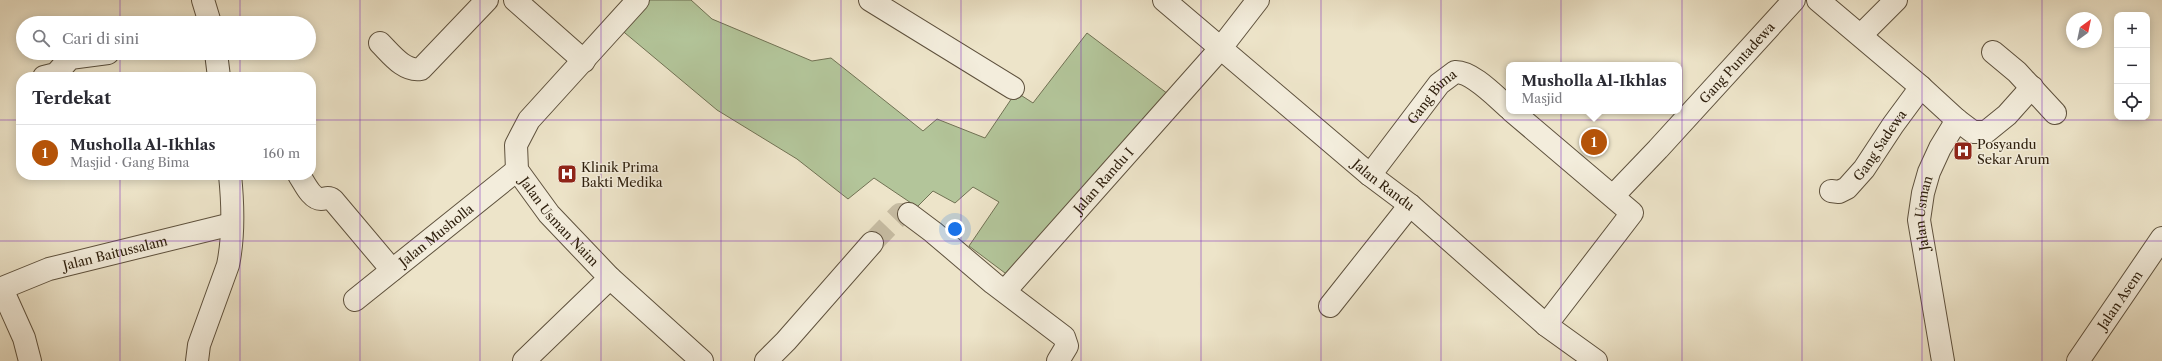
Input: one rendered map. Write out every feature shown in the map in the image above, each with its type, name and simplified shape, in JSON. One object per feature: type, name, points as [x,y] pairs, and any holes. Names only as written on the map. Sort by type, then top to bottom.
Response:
[{"type":"street","points":[[203,0],[208,16]]},
{"type":"street","points":[[380,43],[406,68],[414,70],[421,69],[487,0]]},
{"type":"street","points":[[515,0],[584,61]]},
{"type":"street","name":"Jalan Usman Naim","points":[[638,0],[529,120],[516,145],[517,170],[549,214],[610,278],[702,361]]},
{"type":"street","points":[[870,0],[1013,88]]},
{"type":"street","points":[[1164,0],[1220,49],[1258,0]]},
{"type":"street","name":"Gang Puntadewa","points":[[1612,196],[1658,149],[1794,0]]},
{"type":"street","points":[[1818,0],[1861,35],[1965,126],[1986,132],[2008,115],[2032,87]]},
{"type":"street","points":[[1861,35],[1896,0]]},
{"type":"street","name":"Jalan Randu","points":[[1220,49],[1370,175],[1410,205],[1546,325],[1596,361]]},
{"type":"street","name":"Jalan Randu I","points":[[1005,291],[1220,49]]},
{"type":"street","points":[[1993,52],[2032,87],[2055,113]]},
{"type":"street","points":[[58,72],[68,60]]},
{"type":"street","points":[[217,60],[218,72]]},
{"type":"street","name":"Gang Bima","points":[[1370,175],[1439,84],[1455,72],[1464,73],[1480,83],[1506,105]]},
{"type":"street","name":"Gang Sadewa","points":[[1831,191],[1839,192],[1847,188],[1864,169],[1893,124],[1921,87]]},
{"type":"street","points":[[1516,114],[1632,212],[1546,325]]},
{"type":"street","name":"Jalan Usman","points":[[1943,361],[1919,220],[1922,193],[1929,172],[1940,148],[1965,126]]},
{"type":"street","name":"Jalan Musholla","points":[[355,300],[517,170]]},
{"type":"street","points":[[197,361],[199,345],[228,265],[232,224],[230,180]]},
{"type":"street","points":[[302,180],[314,197],[320,199],[328,197],[333,200],[392,270]]},
{"type":"street","points":[[1330,306],[1410,205]]},
{"type":"street","points":[[909,214],[1064,337],[1066,346],[1058,361]]},
{"type":"street","name":"Jalan Baitussalam","points":[[1,289],[49,269],[232,224]]},
{"type":"street","name":"Jalan Asem","points":[[2078,361],[2162,238]]},
{"type":"street","points":[[766,361],[796,330],[872,243]]},
{"type":"street","points":[[524,361],[610,278]]},
{"type":"street","points":[[1,289],[24,338],[30,361]]},
{"type":"green space","points":[[647,0],[691,0],[712,19],[812,61],[831,58],[923,131],[937,119],[985,138],[1016,92],[1033,103],[1087,33],[1172,97],[1013,279],[969,246],[999,202],[973,187],[955,203],[933,191],[917,207],[874,178],[848,199],[797,159],[717,110],[619,28]]},
{"type":"tunnel","points":[[872,243],[900,214],[909,214]]},
{"type":"place","name":"Musholla Al-Ikhlas","points":[[1594,142]]},
{"type":"place","name":"Posyandu Sekar Arum","points":[[1963,151]]},
{"type":"place","name":"Klinik Prima Bakti Medika","points":[[567,174]]}]
